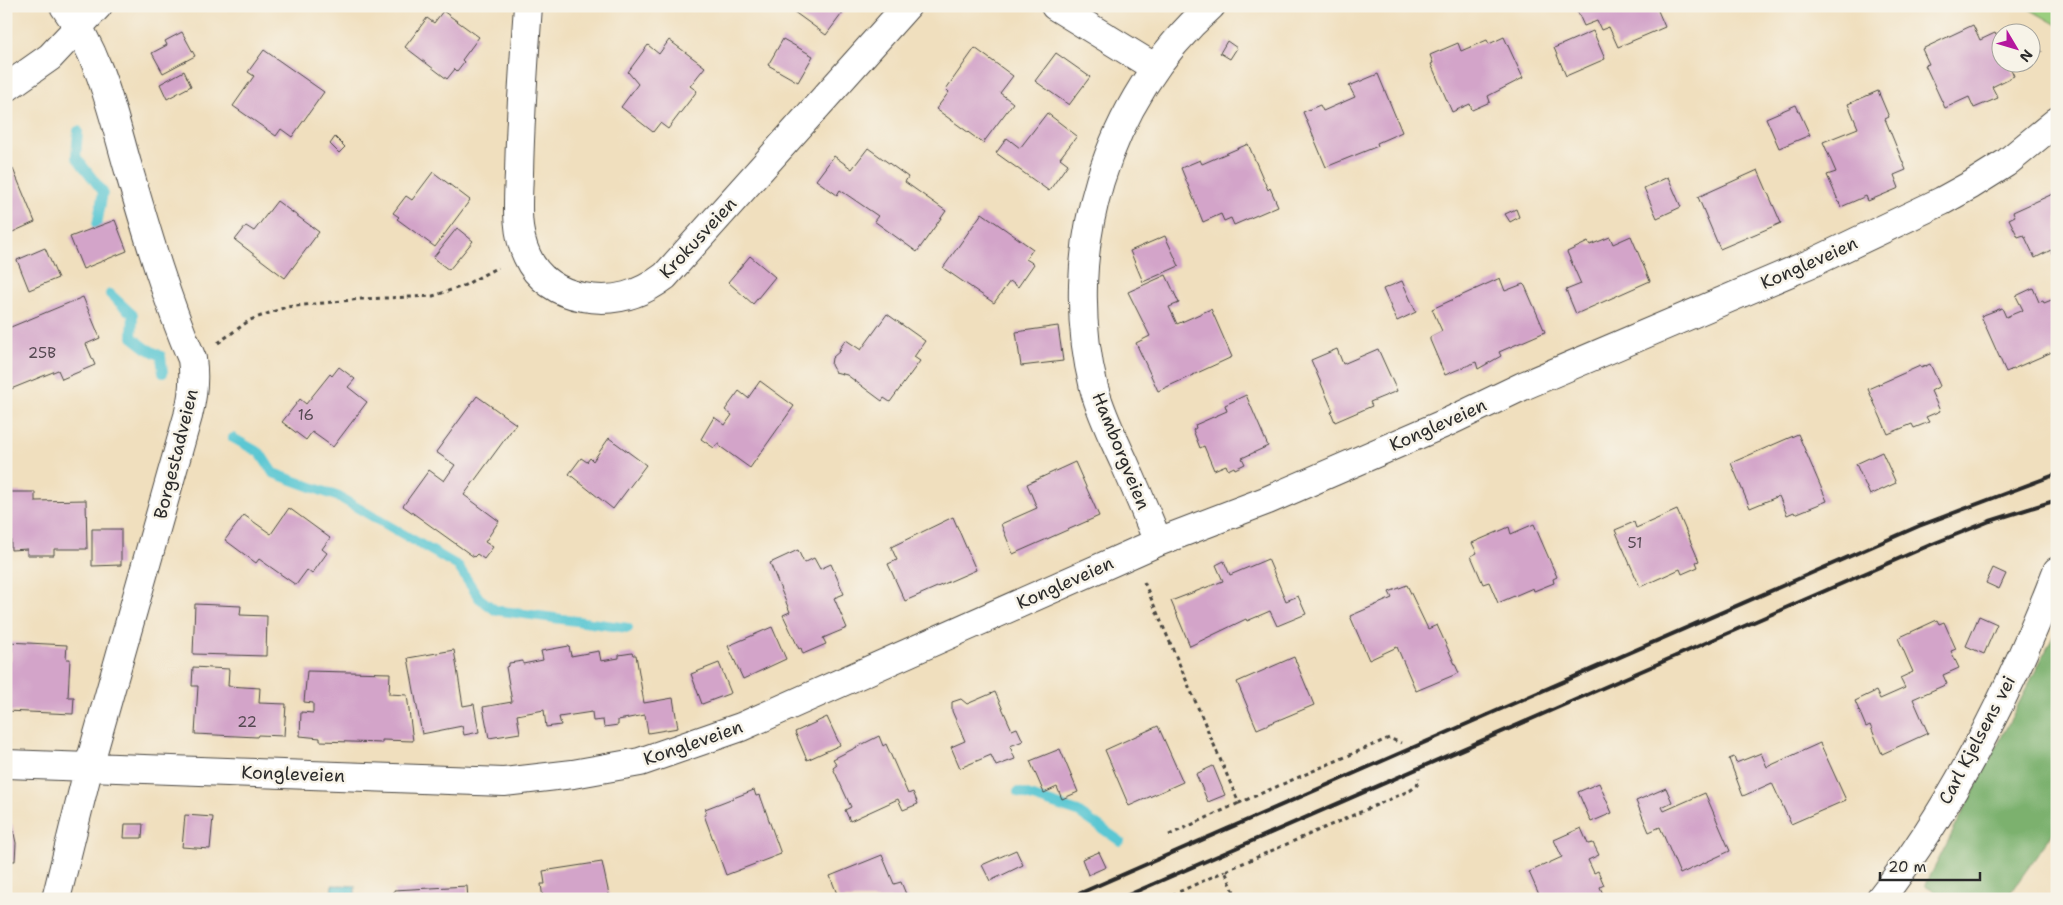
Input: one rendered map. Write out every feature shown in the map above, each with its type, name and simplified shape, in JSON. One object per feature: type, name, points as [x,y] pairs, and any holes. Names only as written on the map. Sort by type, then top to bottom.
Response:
[{"type":"street","points":[[6,88],[50,57],[72,17],[98,6]]},
{"type":"street","name":"Krokusveien","points":[[528,6],[518,201],[522,246],[527,258],[545,281],[577,296],[614,300],[650,287],[665,276],[689,252],[907,6]]},
{"type":"street","points":[[1055,6],[1154,67]]},
{"type":"street","name":"Hamborgveien","points":[[1158,542],[1104,418],[1095,389],[1084,325],[1082,290],[1084,254],[1102,174],[1129,108],[1154,67],[1180,36],[1211,6]]},
{"type":"street","name":"Borgestadveien","points":[[56,899],[89,766],[194,391],[192,359],[155,257],[99,67],[72,17]]},
{"type":"street","name":"Kongleveien","points":[[6,764],[504,782],[573,774],[640,762],[741,727],[1158,542],[1268,500],[1450,421],[1523,386],[1814,262],[1942,201],[1971,185],[2006,163],[2057,121]]},
{"type":"street","name":"Carl Kjelsens vei","points":[[1880,899],[1923,838],[1966,764],[2024,649],[2057,571]]},
{"type":"path","points":[[192,359],[250,320],[286,307],[361,299],[433,296],[463,286],[496,269],[522,246]]},
{"type":"path","points":[[1143,579],[1239,803]]},
{"type":"path","points":[[1169,835],[1389,738],[1401,743]]},
{"type":"path","points":[[1172,895],[1411,790],[1417,785],[1419,778]]},
{"type":"path","points":[[1225,871],[1237,899]]},
{"type":"green space","points":[[2024,6],[2057,6],[2057,25]]},
{"type":"green space","points":[[2057,629],[2057,827],[2006,899],[1947,899],[1925,886]]},
{"type":"water","points":[[332,885],[355,886],[355,899],[331,899]]},
{"type":"building","points":[[786,6],[854,6],[851,10],[847,7],[826,35]]},
{"type":"building","points":[[1575,6],[1656,6],[1665,27],[1618,47],[1609,27],[1601,30],[1597,21],[1584,26]]},
{"type":"building","points":[[443,11],[479,37],[462,60],[464,62],[447,79],[405,47],[427,18],[434,23]]},
{"type":"building","points":[[1973,25],[1980,40],[1990,35],[1990,72],[2012,72],[2014,76],[1992,87],[1998,98],[1974,108],[1969,97],[1945,108],[1925,65],[1929,64],[1922,49]]},
{"type":"building","points":[[1593,31],[1605,59],[1566,76],[1554,48]]},
{"type":"building","points":[[182,32],[195,56],[163,73],[152,53],[167,45],[165,41]]},
{"type":"building","points":[[1504,37],[1523,78],[1488,96],[1490,102],[1472,110],[1470,104],[1452,112],[1431,64],[1433,63],[1430,55],[1458,43],[1461,51],[1487,40],[1489,44]]},
{"type":"building","points":[[783,39],[813,56],[798,82],[768,65]]},
{"type":"building","points":[[669,40],[705,67],[690,86],[697,91],[668,129],[660,123],[653,132],[621,107],[638,84],[628,72],[648,45],[659,54]]},
{"type":"building","points":[[1227,41],[1237,48],[1230,59],[1220,53]]},
{"type":"building","points":[[975,48],[1013,76],[1000,93],[1013,103],[983,143],[936,109],[949,92],[946,89]]},
{"type":"building","points":[[264,50],[324,92],[292,137],[281,129],[276,136],[233,106],[254,76],[248,72]]},
{"type":"building","points":[[1056,53],[1090,77],[1069,105],[1035,81]]},
{"type":"building","points":[[184,71],[191,86],[167,99],[160,84]]},
{"type":"building","points":[[1378,74],[1402,132],[1377,143],[1378,146],[1326,167],[1303,112],[1320,105],[1323,111],[1355,97],[1349,86]]},
{"type":"building","points":[[1878,91],[1889,117],[1885,119],[1906,170],[1894,175],[1899,188],[1868,201],[1866,196],[1841,207],[1827,175],[1836,172],[1823,142],[1858,128],[1848,104]]},
{"type":"building","points":[[1796,105],[1810,135],[1779,148],[1766,118]]},
{"type":"building","points":[[1047,113],[1077,136],[1060,158],[1068,164],[1049,191],[996,153],[1007,138],[1020,148]]},
{"type":"building","points":[[335,137],[345,147],[339,153],[330,144]]},
{"type":"building","points":[[1248,144],[1268,190],[1270,188],[1278,206],[1234,225],[1231,218],[1224,221],[1221,214],[1203,222],[1181,168],[1200,160],[1202,164]]},
{"type":"building","points":[[868,148],[908,177],[905,182],[946,211],[917,252],[874,221],[878,216],[840,190],[837,195],[816,180],[834,156],[852,169]]},
{"type":"building","points":[[13,169],[35,222],[6,235],[6,172]]},
{"type":"building","points":[[1758,170],[1781,223],[1720,249],[1698,197]]},
{"type":"building","points":[[433,172],[470,200],[435,247],[397,219],[399,217],[393,213],[406,196],[412,200]]},
{"type":"building","points":[[1668,177],[1681,207],[1657,218],[1644,188]]},
{"type":"building","points":[[2057,192],[2057,254],[2053,256],[2051,250],[2035,258],[2024,235],[2018,237],[2009,219],[2015,216],[2013,212]]},
{"type":"building","points":[[277,201],[319,232],[285,278],[235,240],[246,226],[254,231]]},
{"type":"building","points":[[1516,209],[1519,217],[1510,222],[1505,214]]},
{"type":"building","points":[[982,213],[1033,249],[1026,259],[1034,264],[1018,287],[1010,281],[994,303],[943,268]]},
{"type":"building","points":[[115,220],[127,251],[83,269],[70,237]]},
{"type":"building","points":[[457,228],[473,241],[449,270],[433,258]]},
{"type":"building","points":[[1165,236],[1179,266],[1143,282],[1130,251]]},
{"type":"building","points":[[1631,236],[1650,281],[1576,314],[1566,290],[1581,284],[1567,252],[1588,242],[1590,245],[1610,237],[1613,244]]},
{"type":"building","points":[[45,248],[58,278],[29,290],[17,260]]},
{"type":"building","points":[[750,256],[775,277],[753,304],[728,282]]},
{"type":"building","points":[[1166,275],[1179,303],[1169,307],[1177,324],[1211,309],[1232,357],[1158,391],[1136,343],[1150,336],[1128,292]]},
{"type":"building","points":[[1500,278],[1505,291],[1523,284],[1525,286],[1545,332],[1499,352],[1501,356],[1478,369],[1476,362],[1445,375],[1430,340],[1430,337],[1442,331],[1432,309]]},
{"type":"building","points":[[1402,281],[1416,312],[1397,321],[1383,289]]},
{"type":"building","points":[[2033,288],[2039,302],[2043,301],[2044,303],[2054,299],[2057,307],[2057,357],[2055,358],[2052,352],[2006,372],[1981,316],[2002,308],[2006,317],[2023,310],[2016,296]]},
{"type":"building","points":[[83,297],[100,338],[86,344],[95,365],[62,379],[58,370],[6,391],[6,329]]},
{"type":"building","points":[[887,314],[925,341],[914,357],[920,361],[890,402],[884,398],[882,401],[847,375],[835,372],[831,365],[832,358],[841,350],[839,349],[846,340],[861,350]]},
{"type":"building","points":[[1058,326],[1063,361],[1021,366],[1016,332]]},
{"type":"building","points":[[1337,349],[1343,364],[1378,349],[1397,391],[1370,402],[1372,406],[1335,422],[1331,412],[1333,411],[1311,360]]},
{"type":"building","points":[[1930,364],[1940,386],[1931,391],[1940,411],[1926,417],[1929,422],[1914,428],[1912,424],[1888,434],[1868,389],[1920,366],[1921,368]]},
{"type":"building","points":[[339,367],[355,379],[348,387],[367,402],[333,447],[312,432],[306,440],[282,422],[300,399],[306,404],[330,374],[332,376]]},
{"type":"building","points":[[760,381],[794,406],[750,468],[718,445],[719,442],[714,448],[701,439],[714,417],[725,425],[732,415],[725,410],[739,391],[748,398]]},
{"type":"building","points":[[1246,395],[1268,446],[1242,458],[1245,464],[1235,469],[1234,467],[1228,470],[1226,465],[1214,470],[1204,446],[1200,448],[1193,430],[1196,428],[1195,425],[1227,411],[1225,405]]},
{"type":"building","points":[[477,396],[516,424],[464,495],[499,521],[485,542],[493,547],[484,559],[477,554],[474,557],[403,506],[429,470],[444,481],[455,465],[436,452]]},
{"type":"building","points":[[1798,434],[1827,501],[1795,514],[1794,512],[1787,515],[1779,496],[1750,508],[1731,463]]},
{"type":"building","points":[[609,438],[646,465],[613,509],[569,474],[581,458],[587,462],[590,458],[593,461]]},
{"type":"building","points":[[1882,452],[1896,483],[1870,495],[1856,464]]},
{"type":"building","points":[[1075,462],[1099,516],[1013,554],[1001,524],[1037,508],[1027,484]]},
{"type":"building","points":[[6,492],[35,492],[35,501],[86,500],[87,549],[54,549],[54,555],[27,555],[27,549],[11,550],[10,506],[6,506]]},
{"type":"building","points":[[289,508],[330,538],[322,549],[327,553],[312,574],[307,570],[296,585],[259,559],[256,563],[225,540],[244,515],[271,534]]},
{"type":"building","points":[[1677,510],[1699,561],[1696,562],[1698,567],[1682,574],[1680,569],[1640,587],[1615,530],[1634,522],[1636,528]]},
{"type":"building","points":[[953,517],[976,570],[905,601],[888,564],[897,560],[891,547]]},
{"type":"building","points":[[1534,524],[1557,577],[1553,579],[1554,583],[1534,591],[1533,588],[1498,603],[1489,582],[1483,584],[1471,556],[1477,553],[1472,543],[1509,527],[1511,534]]},
{"type":"building","points":[[92,529],[121,529],[121,565],[92,566]]},
{"type":"building","points":[[798,550],[804,563],[814,558],[820,569],[831,564],[844,594],[834,598],[847,628],[823,638],[826,644],[803,654],[783,615],[790,612],[770,563]]},
{"type":"building","points":[[1268,559],[1286,601],[1298,596],[1306,614],[1277,626],[1270,611],[1247,621],[1246,619],[1190,646],[1171,601],[1223,581],[1216,565],[1224,561],[1230,575]]},
{"type":"building","points":[[1993,568],[2006,574],[1999,589],[1986,583]]},
{"type":"building","points":[[1407,585],[1428,629],[1437,625],[1459,673],[1416,691],[1397,647],[1369,660],[1350,616],[1392,598],[1389,592]]},
{"type":"building","points":[[195,604],[241,606],[240,615],[267,616],[266,656],[193,654]]},
{"type":"building","points":[[1979,616],[1997,624],[1984,654],[1966,646]]},
{"type":"building","points":[[1937,620],[1939,624],[1944,622],[1956,649],[1951,651],[1959,668],[1943,675],[1947,684],[1913,699],[1928,733],[1882,754],[1870,725],[1866,727],[1855,701],[1876,691],[1880,699],[1905,688],[1900,678],[1913,672],[1898,638]]},
{"type":"building","points":[[772,627],[786,659],[743,679],[728,646]]},
{"type":"building","points":[[8,642],[67,645],[66,659],[70,659],[68,697],[74,697],[73,714],[6,711],[6,660],[11,660],[11,652],[7,652]]},
{"type":"building","points":[[569,646],[571,656],[599,651],[601,661],[619,658],[619,655],[632,653],[636,655],[644,703],[673,698],[678,728],[648,733],[645,715],[618,720],[618,725],[604,727],[603,720],[593,721],[592,712],[559,717],[561,725],[546,727],[544,710],[517,715],[520,733],[489,738],[483,707],[512,702],[506,667],[509,666],[509,663],[523,661],[523,664],[543,660],[541,651]]},
{"type":"building","points":[[454,650],[463,706],[474,704],[479,732],[464,735],[462,726],[422,734],[408,658]]},
{"type":"building","points":[[1294,657],[1314,705],[1257,729],[1237,682]]},
{"type":"building","points":[[719,663],[731,693],[702,704],[691,674]]},
{"type":"building","points":[[193,667],[229,669],[228,686],[260,688],[259,703],[286,704],[284,736],[258,735],[257,737],[195,734],[198,686],[192,686]]},
{"type":"building","points":[[307,671],[390,673],[389,694],[407,695],[413,741],[382,740],[382,743],[320,741],[320,738],[300,736],[301,712],[313,713],[313,703],[304,702]]},
{"type":"building","points":[[995,692],[1012,730],[1017,728],[1023,741],[1010,746],[1015,759],[996,766],[991,755],[960,768],[951,747],[965,741],[952,711],[952,702],[961,699],[967,704]]},
{"type":"building","points":[[827,717],[840,745],[807,760],[795,732]]},
{"type":"building","points":[[1158,726],[1183,782],[1129,806],[1105,750]]},
{"type":"building","points":[[879,736],[883,746],[886,744],[908,794],[913,792],[918,804],[903,810],[898,799],[850,821],[845,810],[851,807],[833,768],[837,765],[833,759]]},
{"type":"building","points":[[1820,743],[1846,800],[1791,824],[1772,783],[1743,796],[1729,759],[1734,757],[1736,763],[1761,753],[1767,767]]},
{"type":"building","points":[[1060,749],[1078,792],[1062,799],[1057,787],[1044,793],[1030,761]]},
{"type":"building","points":[[1213,766],[1225,795],[1208,802],[1196,774]]},
{"type":"building","points":[[1599,783],[1612,813],[1591,822],[1578,792]]},
{"type":"building","points":[[1666,788],[1672,802],[1662,807],[1664,811],[1705,793],[1730,851],[1680,874],[1660,827],[1649,832],[1636,801]]},
{"type":"building","points":[[754,790],[756,796],[760,795],[781,854],[726,875],[704,815],[707,813],[705,809]]},
{"type":"building","points":[[185,815],[213,817],[210,849],[182,847]]},
{"type":"building","points":[[6,824],[12,824],[16,843],[15,861],[6,861]]},
{"type":"building","points":[[125,824],[143,824],[142,838],[124,838]]},
{"type":"building","points":[[1581,828],[1588,844],[1593,843],[1599,855],[1588,860],[1594,873],[1598,871],[1604,885],[1600,887],[1605,899],[1541,899],[1529,872],[1562,857],[1554,840]]},
{"type":"building","points":[[1016,850],[1023,865],[990,881],[982,865]]},
{"type":"building","points":[[1099,852],[1106,867],[1088,875],[1082,859]]},
{"type":"building","points":[[882,855],[894,884],[901,882],[908,899],[839,899],[830,876]]},
{"type":"building","points":[[602,862],[610,899],[543,899],[541,884],[545,884],[543,871]]},
{"type":"building","points":[[467,886],[468,899],[395,899],[394,890]]},
{"type":"waterway","points":[[78,131],[76,157],[103,192],[97,225]]},
{"type":"waterway","points":[[110,294],[133,315],[132,337],[146,348],[161,356],[163,373]]},
{"type":"waterway","points":[[233,438],[260,453],[273,473],[339,497],[458,566],[479,598],[495,610],[628,628]]},
{"type":"waterway","points":[[1018,792],[1078,812],[1120,841]]},
{"type":"railway","points":[[1067,899],[1919,526],[2057,474]]},
{"type":"railway","points":[[1119,899],[1930,545],[1990,521],[2057,500]]}]
